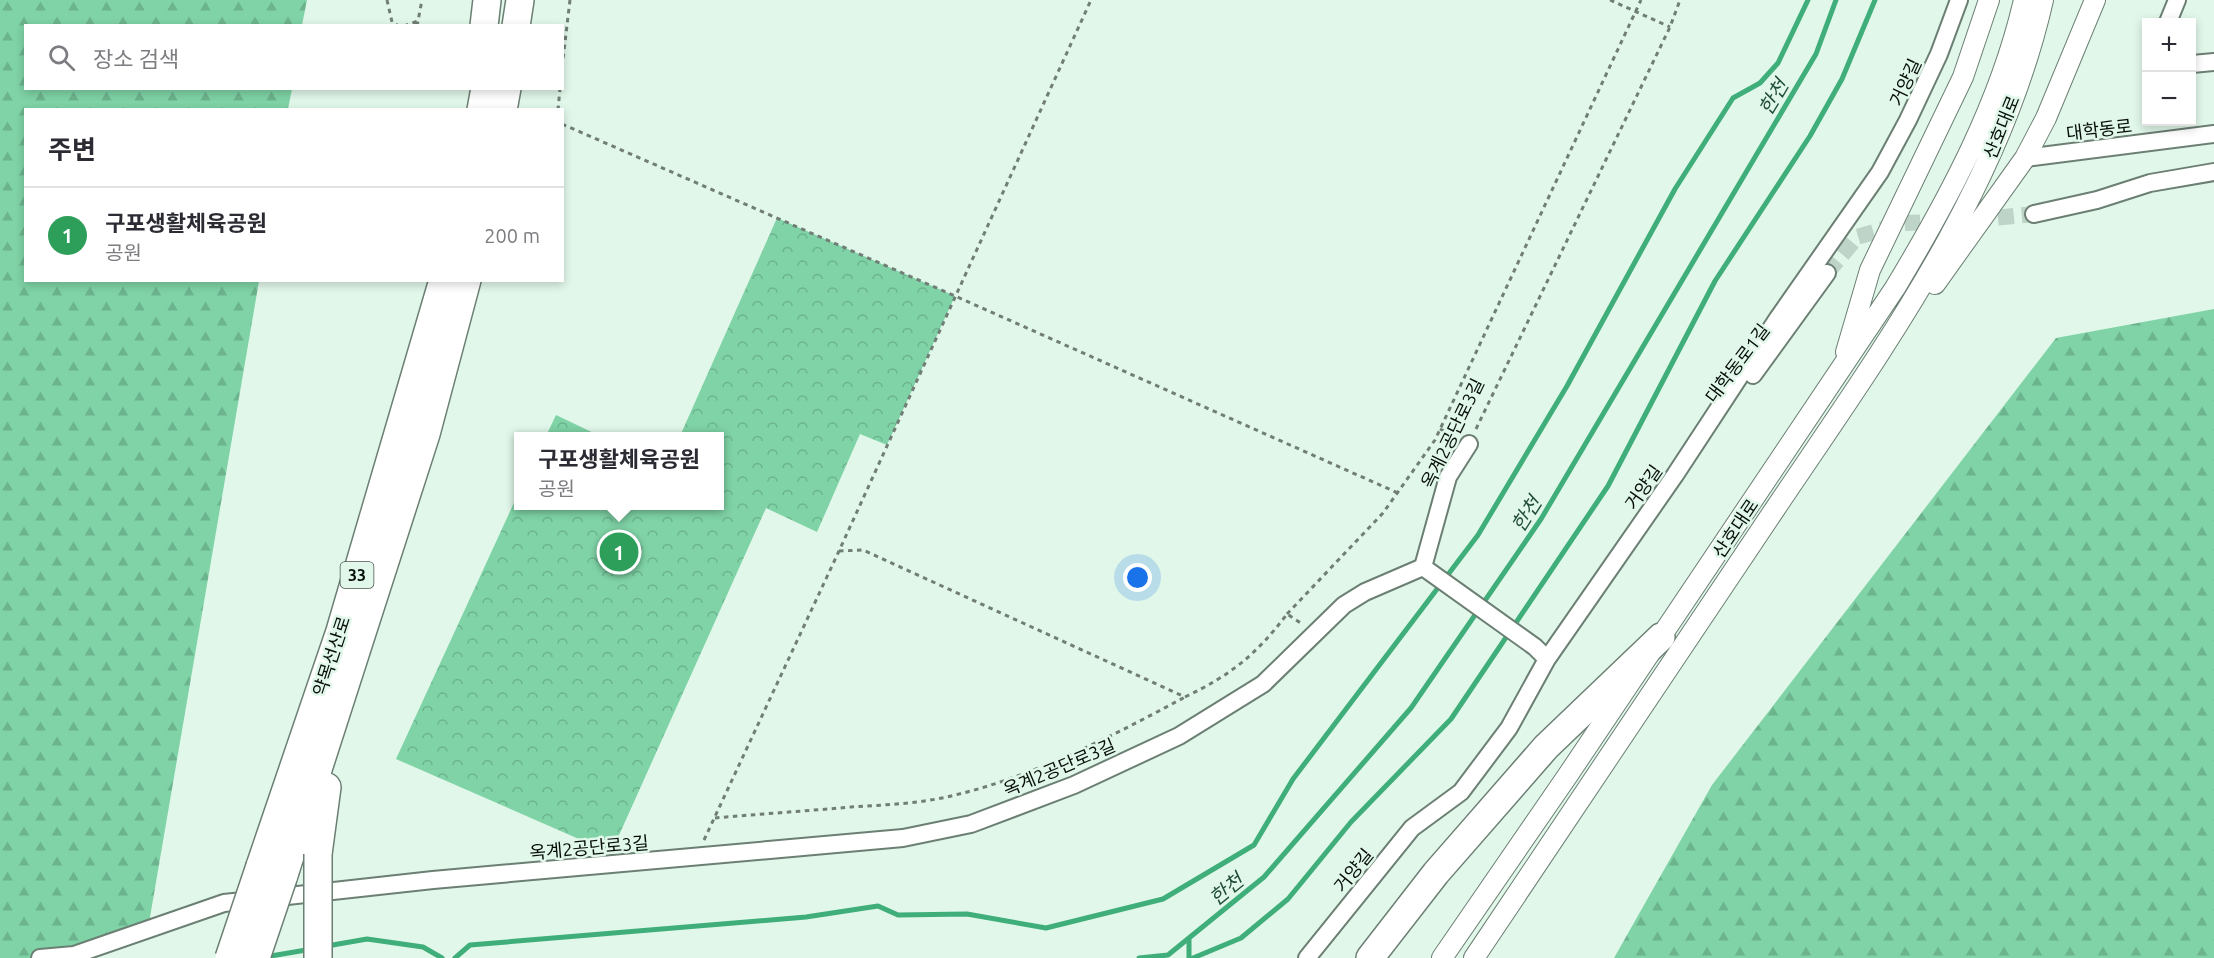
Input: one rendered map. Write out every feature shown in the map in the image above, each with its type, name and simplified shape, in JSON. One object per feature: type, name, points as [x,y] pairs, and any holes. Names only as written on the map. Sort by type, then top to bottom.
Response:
[{"type":"highway","points":[[484,24],[487,0]]},
{"type":"highway","points":[[493,24],[496,0]]},
{"type":"highway","points":[[516,24],[520,0]]},
{"type":"highway","points":[[474,108],[476,90]]},
{"type":"highway","points":[[481,108],[485,90]]},
{"type":"highway","points":[[503,108],[507,90]]},
{"type":"highway","name":"약목선산로","points":[[256,958],[272,872],[442,282]]},
{"type":"highway","name":"약목선산로","points":[[229,958],[272,872],[378,587],[426,434],[466,282]]},
{"type":"highway","points":[[318,958],[318,854],[325,795],[378,587]]},
{"type":"highway","points":[[1370,958],[1436,873],[1546,747],[1661,637]]},
{"type":"street","name":"거양길","points":[[1307,958],[1412,828],[1461,792],[1509,728],[1541,653],[1675,475],[1778,318],[1880,172],[1935,64],[1959,0]]},
{"type":"street","points":[[1840,372],[1870,270],[1963,77],[1989,0]]},
{"type":"street","points":[[2010,81],[2024,0]]},
{"type":"street","points":[[2010,81],[2043,0]]},
{"type":"street","points":[[1888,339],[1941,277],[2025,158],[2046,118],[2095,0]]},
{"type":"street","points":[[2170,18],[2177,0]]},
{"type":"street","points":[[2196,64],[2214,62]]},
{"type":"street","name":"산호대로","points":[[1442,958],[1895,288],[2010,81]]},
{"type":"street","name":"산호대로","points":[[1474,958],[1888,339],[1953,231],[2002,130],[2010,81]]},
{"type":"street","name":"대학동로","points":[[2025,158],[2214,134]]},
{"type":"street","points":[[2034,214],[2097,200],[2150,183],[2214,172]]},
{"type":"street","name":"대학동로1길","points":[[1675,475],[1770,352],[1827,273]]},
{"type":"street","name":"옥계2공단로3길","points":[[40,958],[74,955],[224,903],[422,882],[903,838],[971,824],[1074,785],[1179,736],[1263,684],[1344,605],[1365,592],[1427,570],[1448,477],[1469,444]]},
{"type":"street","points":[[1427,570],[1541,653]]},
{"type":"path","points":[[387,0],[392,22],[396,24]]},
{"type":"path","points":[[417,23],[422,0]]},
{"type":"path","points":[[564,50],[570,0]]},
{"type":"path","points":[[696,857],[840,551],[1091,0]]},
{"type":"path","points":[[1610,0],[1670,27]]},
{"type":"path","points":[[715,818],[903,803],[941,798],[983,787],[1034,769],[1117,732],[1236,668],[1257,651],[1287,614],[1375,522],[1435,440],[1641,0]]},
{"type":"path","name":"옥계2공단로3길","points":[[1469,444],[1670,27],[1680,0]]},
{"type":"path","points":[[558,108],[560,90]]},
{"type":"path","points":[[564,125],[1398,493]]},
{"type":"path","points":[[840,551],[863,550],[1185,697]]},
{"type":"path","points":[[1287,614],[1316,634]]},
{"type":"green space","points":[[0,0],[307,0],[302,24],[24,24],[24,90],[292,90],[288,108],[24,108],[24,282],[259,282],[149,923],[29,958],[0,958]]},
{"type":"green space","points":[[777,218],[955,296],[887,445],[860,434],[817,532],[766,508],[611,853],[396,759],[514,503],[514,510],[724,510],[724,432],[682,432]]},
{"type":"green space","points":[[2214,309],[2214,958],[1614,958],[1712,785],[2056,338]]},
{"type":"green space","points":[[556,415],[592,432],[548,432]]},
{"type":"waterway","points":[[455,958],[470,945],[806,917],[878,906],[898,915],[967,914],[1046,928],[1163,899],[1254,845],[1293,779],[1478,535],[1567,386],[1675,189],[1733,98],[1760,83],[1778,63],[1808,0]]},
{"type":"waterway","name":"한천","points":[[1139,958],[1168,955],[1264,877],[1411,708],[1541,519],[1816,54],[1836,0]]},
{"type":"waterway","points":[[1193,958],[1241,938],[1288,899],[1351,822],[1451,719],[1608,486],[1715,281],[1810,136],[1842,79],[1875,0]]},
{"type":"waterway","points":[[1189,938],[1189,958]]},
{"type":"waterway","points":[[327,946],[367,939],[423,947],[442,958]]},
{"type":"waterway","points":[[265,957],[312,949]]},
{"type":"tunnel","points":[[1974,220],[2034,214]]},
{"type":"tunnel","points":[[1827,273],[1857,237],[1905,223],[1943,222]]},
{"type":"place","name":"구포생활체육공원","points":[[619,552]]}]
